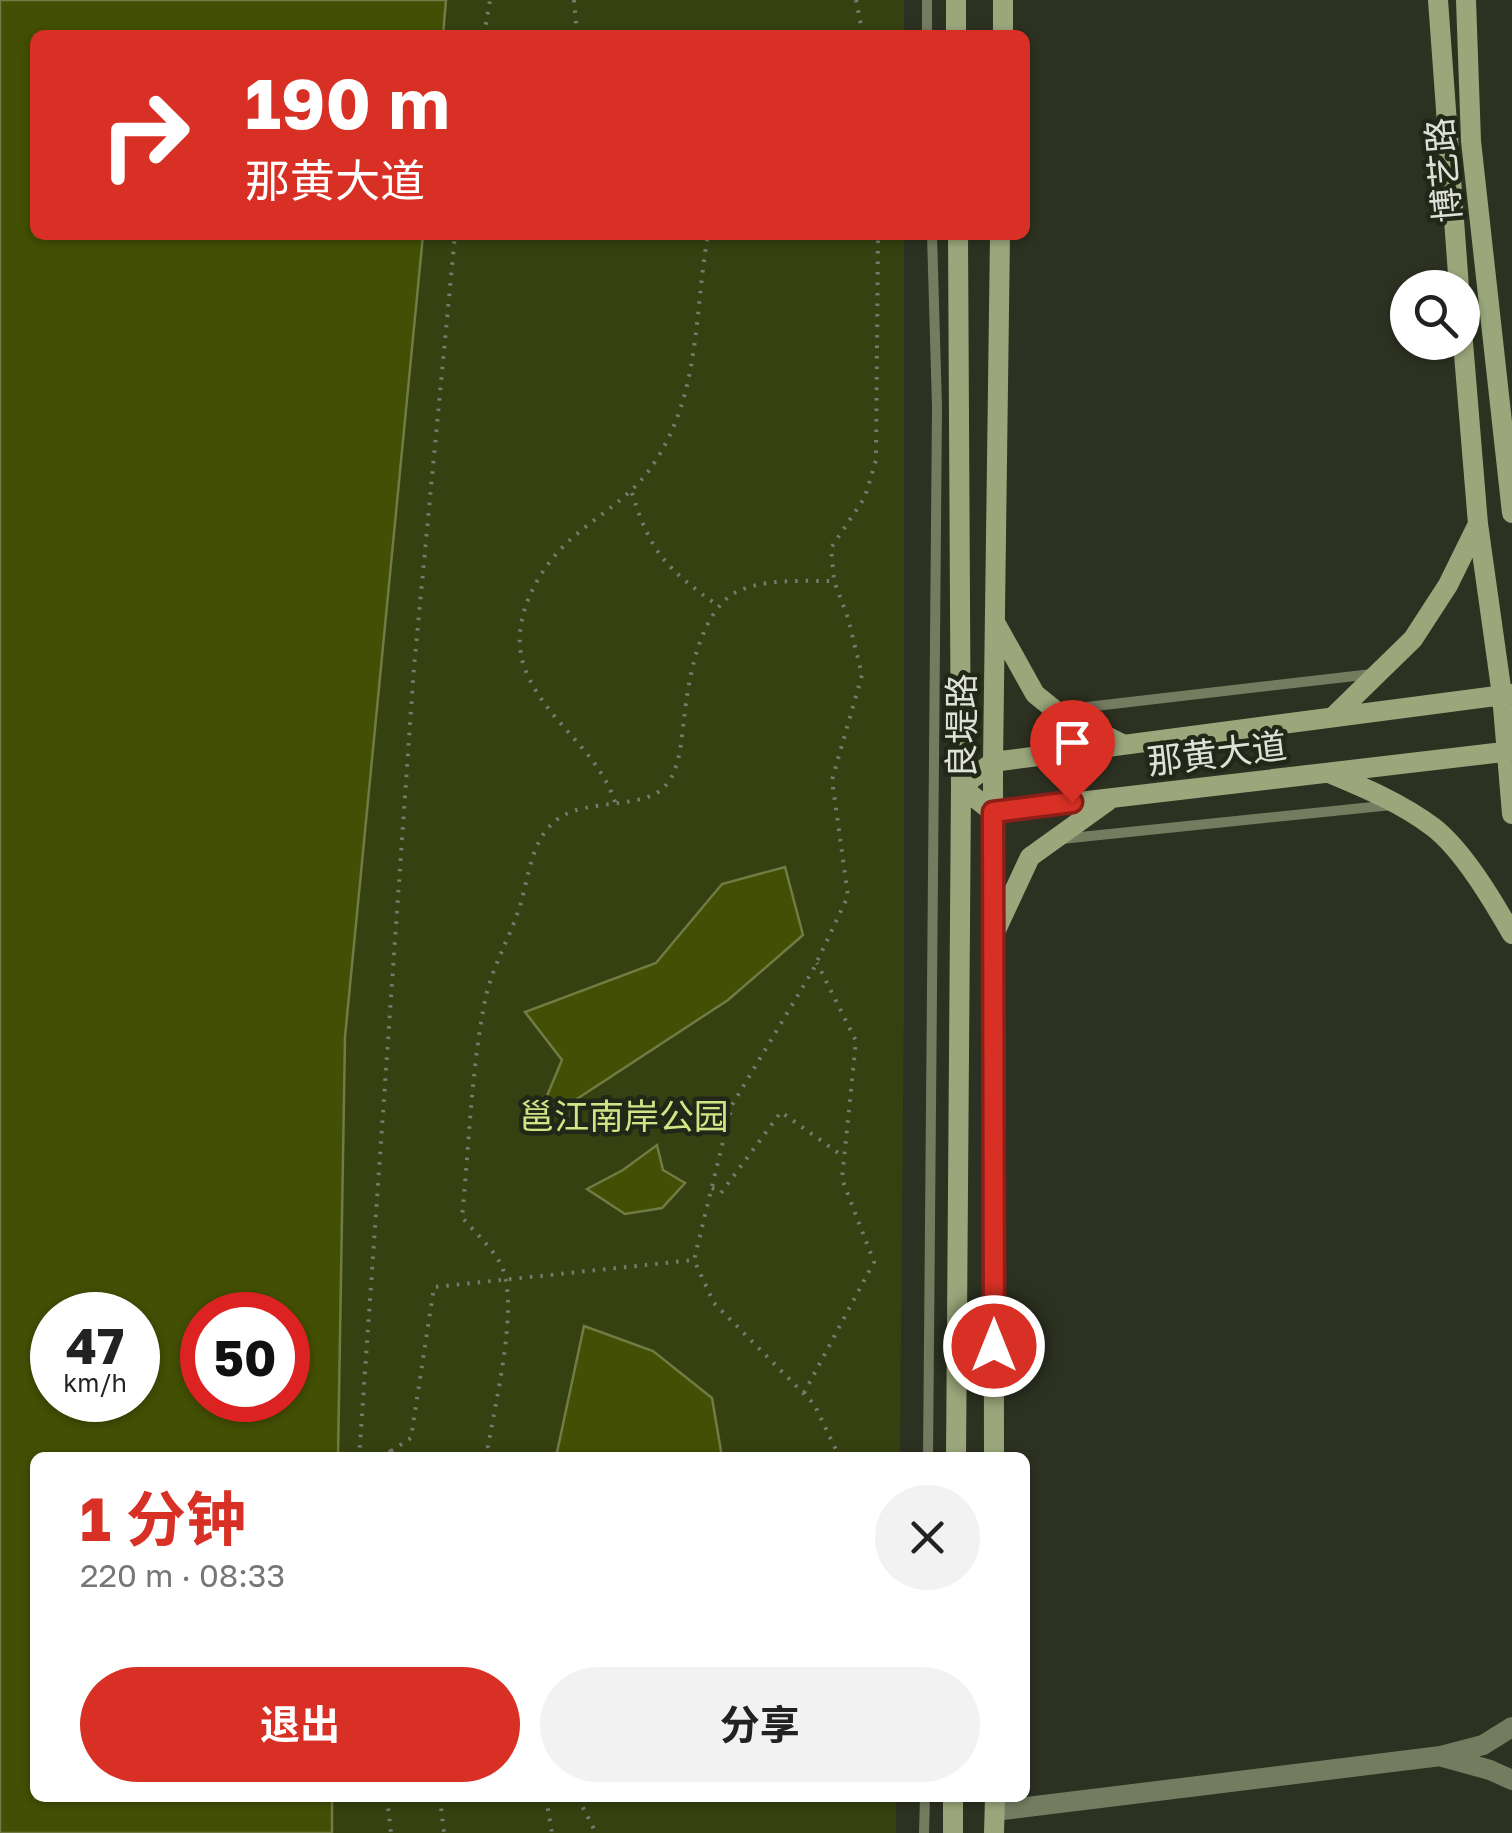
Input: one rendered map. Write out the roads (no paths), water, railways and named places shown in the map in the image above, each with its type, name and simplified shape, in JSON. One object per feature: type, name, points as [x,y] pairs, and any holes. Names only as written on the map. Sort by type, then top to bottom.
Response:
[{"type":"main road","points":[[956,0],[956,30]]},
{"type":"main road","points":[[1002,30],[1003,0]]},
{"type":"main road","name":"博艺路","points":[[1438,0],[1458,270]]},
{"type":"main road","name":"博艺路","points":[[1466,0],[1470,141],[1512,513]]},
{"type":"main road","name":"良堤路","points":[[956,1452],[961,787],[958,240]]},
{"type":"main road","name":"良堤路","points":[[994,1452],[993,762],[1000,240]]},
{"type":"main road","points":[[1464,360],[1478,524],[1507,694],[1512,814]]},
{"type":"main road","points":[[1333,718],[1413,639],[1448,585],[1478,524]]},
{"type":"main road","points":[[994,621],[1035,694],[1056,711],[1124,744]]},
{"type":"main road","name":"那黄大道","points":[[993,762],[1507,694]]},
{"type":"main road","name":"那黄大道","points":[[993,812],[1509,751]]},
{"type":"main road","points":[[993,762],[961,787],[993,812]]},
{"type":"main road","points":[[1327,772],[1379,794],[1436,829],[1486,890],[1512,934]]},
{"type":"main road","points":[[993,936],[1030,858],[1112,798]]},
{"type":"main road","points":[[952,1802],[952,1833]]},
{"type":"main road","points":[[994,1833],[995,1804]]},
{"type":"street","points":[[1030,1800],[1441,1756],[1483,1745],[1512,1728]]},
{"type":"street","points":[[1441,1756],[1512,1780]]},
{"type":"lane","points":[[927,0],[927,30]]},
{"type":"lane","points":[[928,1452],[937,408],[932,240]]},
{"type":"lane","points":[[1056,711],[1378,673]]},
{"type":"lane","points":[[1055,840],[1397,805]]},
{"type":"lane","points":[[924,1833],[925,1802]]},
{"type":"park label","name":"邕江南岸公园","points":[[624,1116]]}]
